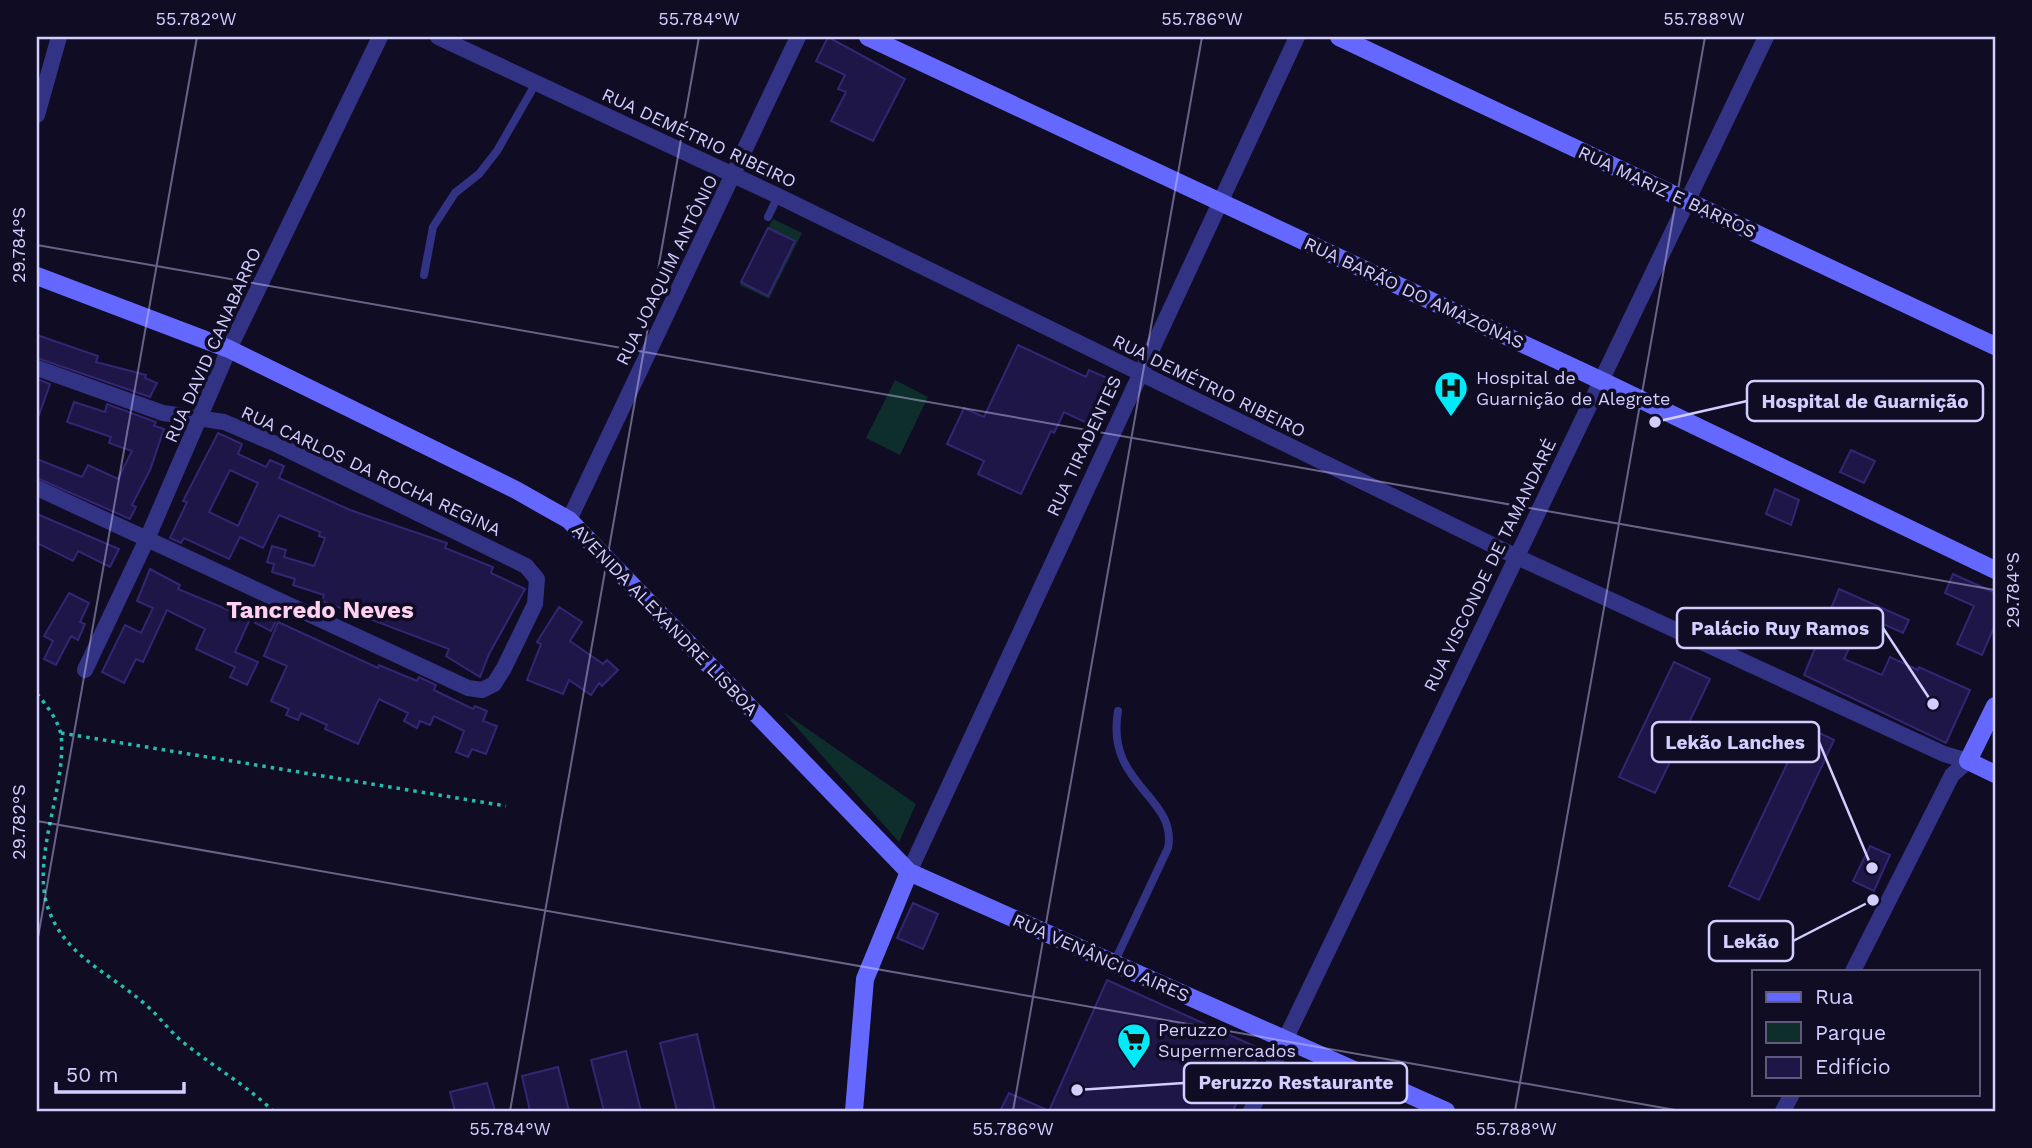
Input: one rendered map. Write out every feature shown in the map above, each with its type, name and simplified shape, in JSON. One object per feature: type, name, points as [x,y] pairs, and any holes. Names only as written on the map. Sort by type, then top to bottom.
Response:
[{"type":"street","points":[[37,115],[60,37]]},
{"type":"street","name":"RUA DAVID CANABARRO","points":[[85,670],[147,539],[229,349],[380,37]]},
{"type":"street","name":"RUA DEMÉTRIO RIBEIRO","points":[[438,37],[778,196],[1515,556],[1944,754],[1968,761]]},
{"type":"street","name":"RUA JOAQUIM ANTÔNIO","points":[[569,520],[798,37]]},
{"type":"street","name":"RUA BARÃO DO AMAZONAS","points":[[868,37],[1600,380],[1995,570]]},
{"type":"street","name":"RUA TIRADENTES","points":[[909,872],[1297,37]]},
{"type":"street","name":"RUA MARIZ E BARROS","points":[[1339,37],[1995,346]]},
{"type":"street","name":"RUA VISCONDE DE TAMANDARÉ","points":[[1251,1111],[1766,37]]},
{"type":"street","name":"AVENIDA ALEXANDRE LISBOA","points":[[37,276],[229,349],[516,490],[569,520],[909,872]]},
{"type":"street","name":"RUA CARLOS DA ROCHA REGINA","points":[[37,368],[163,413],[224,422],[276,444],[526,566],[537,579],[535,604],[505,668],[494,684],[482,690],[468,688],[147,539]]},
{"type":"street","points":[[37,488],[147,539]]},
{"type":"street","points":[[1854,970],[1952,775],[1968,761],[1995,706]]},
{"type":"street","points":[[1968,761],[1995,774]]},
{"type":"street","points":[[854,1111],[865,979],[909,872]]},
{"type":"street","name":"RUA VENÂNCIO AIRES","points":[[909,872],[1446,1111]]},
{"type":"lane","points":[[424,275],[433,227],[455,193],[479,174],[498,151],[536,83]]},
{"type":"lane","points":[[768,217],[778,196]]},
{"type":"lane","points":[[1114,963],[1168,848],[1171,834],[1168,819],[1133,780],[1122,761],[1115,729],[1118,711]]},
{"type":"path","points":[[37,694],[61,733],[60,765],[49,823],[45,869],[47,904],[68,946],[146,1005],[181,1042],[249,1088],[273,1111]]},
{"type":"path","points":[[61,733],[506,806]]},
{"type":"green space","points":[[773,219],[802,233],[769,299],[740,285],[741,282],[768,295],[795,241],[768,228]]},
{"type":"green space","points":[[895,380],[928,397],[900,455],[866,438]]},
{"type":"green space","points":[[783,712],[916,804],[899,842]]},
{"type":"building","points":[[828,37],[905,79],[873,141],[831,121],[846,92],[838,89],[845,75],[816,61]]},
{"type":"building","points":[[768,228],[795,241],[768,296],[741,282]]},
{"type":"building","points":[[37,335],[98,356],[96,362],[146,375],[145,378],[157,383],[150,397],[37,358]]},
{"type":"building","points":[[1018,345],[1086,377],[1089,370],[1112,380],[1091,425],[1064,412],[1054,433],[1051,431],[1021,494],[978,474],[984,461],[947,444],[964,408],[984,417]]},
{"type":"building","points":[[37,379],[50,384],[39,415],[37,415]]},
{"type":"building","points":[[74,402],[105,412],[107,404],[156,422],[154,426],[164,429],[150,470],[132,505],[136,507],[130,519],[37,478],[37,459],[82,477],[88,465],[118,479],[132,451],[109,443],[111,437],[67,422]]},
{"type":"building","points":[[218,433],[242,444],[238,454],[266,467],[270,460],[284,466],[279,478],[350,510],[447,543],[445,548],[493,567],[491,573],[525,589],[489,654],[480,677],[446,656],[449,649],[322,601],[324,595],[293,585],[295,579],[272,572],[274,564],[267,562],[272,546],[286,550],[284,557],[314,566],[325,538],[319,536],[320,532],[279,515],[263,548],[240,537],[229,559],[184,538],[181,543],[170,538],[187,502],[183,501]],"holes":[[[230,470],[258,483],[238,526],[209,512]]]},
{"type":"building","points":[[1851,450],[1875,461],[1864,483],[1840,472]]},
{"type":"building","points":[[1775,489],[1799,500],[1791,525],[1766,514]]},
{"type":"building","points":[[37,514],[119,549],[110,567],[78,551],[73,561],[37,543]]},
{"type":"building","points":[[150,569],[180,585],[178,589],[250,619],[235,652],[258,662],[247,685],[230,677],[235,667],[196,649],[205,629],[167,610],[143,662],[136,659],[124,683],[102,672],[125,625],[141,633],[153,608],[137,601]]},
{"type":"building","points":[[1953,574],[1995,593],[1995,625],[1982,655],[1957,644],[1974,606],[1945,593]]},
{"type":"building","points":[[1839,589],[1909,620],[1903,633],[1879,622],[1876,629],[1861,622],[1844,659],[1882,675],[1890,657],[1970,690],[1946,743],[1804,675]]},
{"type":"building","points":[[69,593],[89,603],[80,622],[85,624],[78,640],[71,636],[56,665],[44,659],[53,641],[44,636]]},
{"type":"building","points":[[559,607],[582,622],[570,641],[603,664],[607,660],[618,670],[602,686],[599,683],[591,695],[569,680],[563,694],[527,680],[541,644],[537,642]]},
{"type":"building","points":[[262,609],[278,616],[271,631],[255,623]]},
{"type":"building","points":[[278,622],[378,668],[379,665],[417,681],[419,677],[436,685],[434,690],[444,695],[473,709],[475,706],[487,711],[483,721],[497,726],[486,754],[472,749],[468,757],[456,752],[464,731],[434,716],[430,725],[420,721],[417,728],[404,721],[408,713],[379,699],[358,744],[325,729],[327,725],[301,713],[298,720],[286,715],[289,709],[271,701],[287,666],[264,656]]},
{"type":"building","points":[[1674,662],[1710,679],[1655,793],[1619,777]]},
{"type":"building","points":[[1805,726],[1834,740],[1759,900],[1729,886]]},
{"type":"building","points":[[1870,846],[1890,855],[1874,891],[1853,881]]},
{"type":"building","points":[[913,903],[938,914],[923,949],[897,938]]},
{"type":"building","name":"Peruzzo Supermercados","points":[[1107,980],[1261,1049],[1233,1111],[1049,1111]]},
{"type":"building","points":[[697,1034],[715,1111],[677,1111],[660,1043]]},
{"type":"building","points":[[626,1051],[641,1111],[604,1111],[591,1060]]},
{"type":"building","points":[[558,1067],[569,1111],[530,1111],[522,1076]]},
{"type":"building","points":[[487,1083],[495,1111],[455,1111],[450,1092]]},
{"type":"building","points":[[1009,1093],[1049,1111],[1000,1111]]},
{"type":"place","name":"Hospital de Guarnição de Alegrete","points":[[1451,418]]},
{"type":"place","name":"Hospital de Guarnição","points":[[1655,422]]},
{"type":"place","name":"Palácio Ruy Ramos","points":[[1933,704]]},
{"type":"place","name":"Lekão Lanches","points":[[1872,868]]},
{"type":"place","name":"Lekão","points":[[1873,900]]},
{"type":"place","name":"Peruzzo Supermercados","points":[[1134,1070]]},
{"type":"place","name":"Peruzzo Restaurante","points":[[1077,1090]]},
{"type":"district","name":"Tancredo Neves","points":[[320,610]]}]
